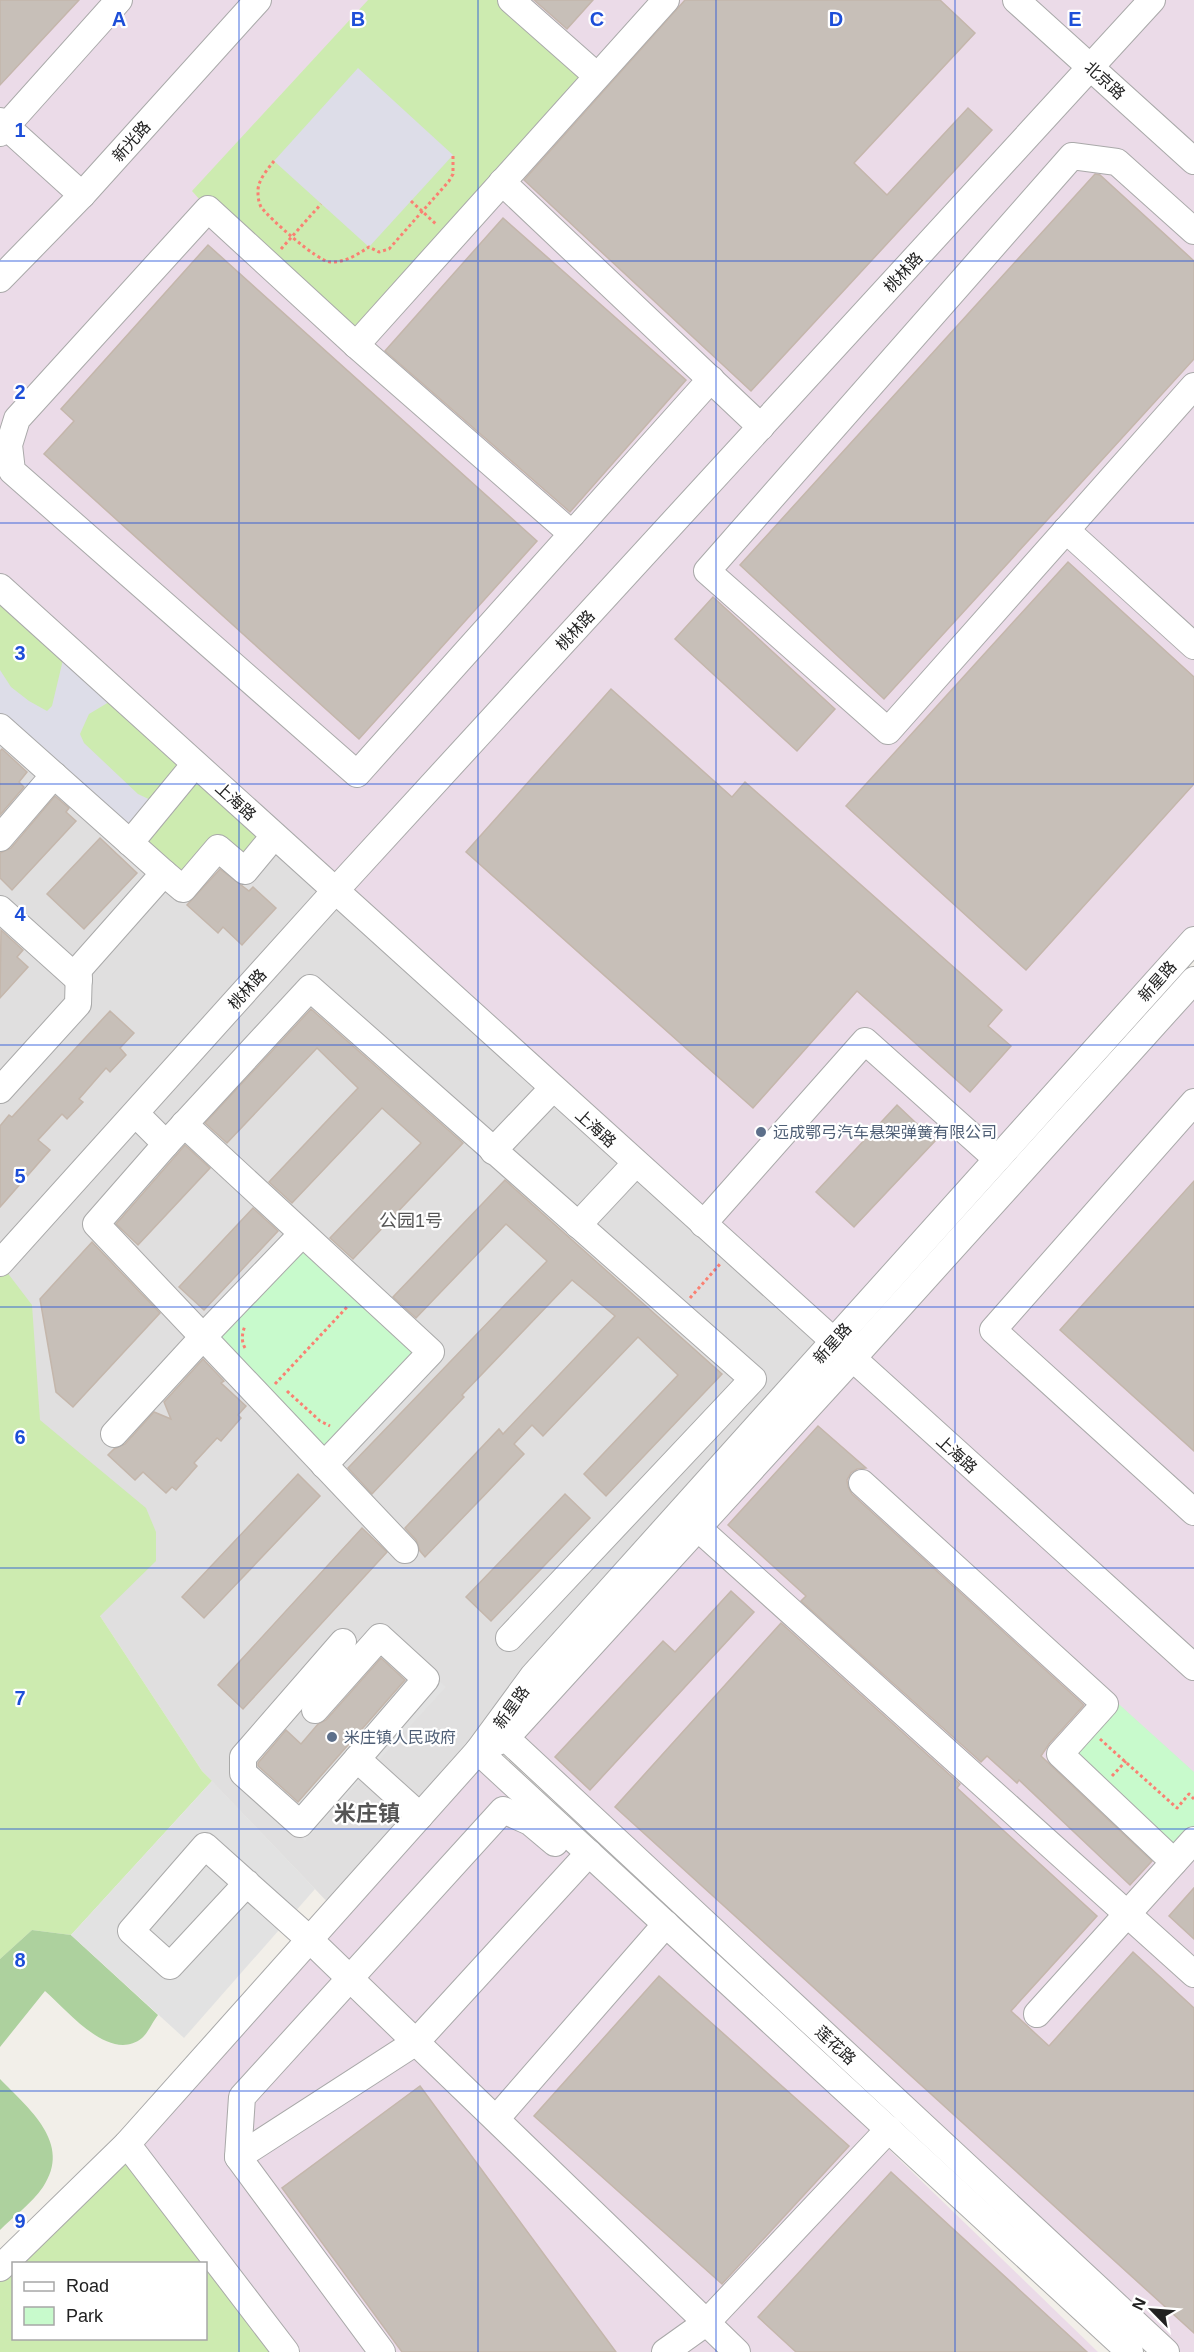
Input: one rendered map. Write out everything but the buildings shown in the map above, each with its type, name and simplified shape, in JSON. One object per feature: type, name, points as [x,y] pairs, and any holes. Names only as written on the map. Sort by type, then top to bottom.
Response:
[{"type":"street","points":[[81,195],[2,127],[119,0]]},
{"type":"street","name":"新光路","points":[[0,279],[81,195],[258,0]]},
{"type":"street","points":[[511,0],[597,76]]},
{"type":"street","points":[[356,345],[666,0]]},
{"type":"street","name":"北京路","points":[[1016,0],[1194,160]]},
{"type":"street","name":"桃林路","points":[[0,1263],[335,891],[1152,0]]},
{"type":"street","points":[[1194,231],[1117,162],[1072,156],[706,571],[888,731],[1194,386]]},
{"type":"street","points":[[502,182],[761,427]]},
{"type":"street","points":[[572,534],[356,345],[208,208],[17,418],[9,445],[12,471],[357,774],[711,379]]},
{"type":"street","points":[[1066,530],[1194,646]]},
{"type":"street","name":"上海路","points":[[0,587],[1194,1667]]},
{"type":"street","points":[[1,730],[183,889],[218,848],[245,871],[274,836]]},
{"type":"street","points":[[130,843],[195,764]]},
{"type":"street","points":[[0,838],[54,775]]},
{"type":"street","points":[[0,1090],[78,1004],[79,969],[164,873]]},
{"type":"street","points":[[0,909],[79,980]]},
{"type":"street","name":"新星路","points":[[0,2268],[127,2144],[478,1751],[533,1676],[1194,940]]},
{"type":"street","name":"新星路","points":[[506,1738],[1194,980]]},
{"type":"street","points":[[405,1550],[324,1465],[273,1387],[203,1337],[96,1224],[184,1124],[310,988],[753,1379],[509,1638]]},
{"type":"street","points":[[703,1224],[865,1041],[997,1159]]},
{"type":"street","points":[[493,1151],[553,1088]]},
{"type":"street","points":[[1194,1102],[993,1329],[1194,1512]]},
{"type":"street","points":[[136,1114],[166,1144]]},
{"type":"street","points":[[184,1124],[431,1352],[324,1465]]},
{"type":"street","points":[[578,1225],[636,1163]]},
{"type":"street","points":[[114,1434],[203,1337],[303,1234]]},
{"type":"street","points":[[862,1483],[1105,1704],[1060,1754],[1174,1862]]},
{"type":"street","points":[[698,1528],[1194,1974]]},
{"type":"street","points":[[315,1710],[380,1637],[426,1679],[300,1824],[243,1773],[243,1758],[343,1642]]},
{"type":"street","points":[[478,1751],[506,1738]]},
{"type":"street","name":"莲花路","points":[[506,1738],[1166,2352]]},
{"type":"street","name":"莲花路","points":[[478,1751],[584,1859],[884,2134],[1130,2352]]},
{"type":"street","points":[[357,1759],[420,1816]]},
{"type":"street","points":[[238,2157],[416,2042],[584,1859],[530,1822],[503,1810],[242,2097],[238,2157],[382,2352]]},
{"type":"street","points":[[1037,2014],[1194,1840]]},
{"type":"street","points":[[246,1883],[170,1966],[131,1932],[205,1846],[309,1939],[737,2352]]},
{"type":"street","points":[[496,2119],[661,1929]]},
{"type":"street","points":[[665,2352],[707,2322],[884,2134],[1110,2352]]},
{"type":"street","points":[[127,2144],[286,2352]]},
{"type":"path","points":[[274,161],[263,175],[257,191],[260,205],[292,236],[319,258],[329,262],[344,261],[369,247],[379,252],[389,249],[453,174],[453,155]]},
{"type":"path","points":[[411,201],[451,239]]},
{"type":"path","points":[[267,263],[321,204]]},
{"type":"path","points":[[677,1313],[732,1251]]},
{"type":"path","points":[[337,1424],[332,1426],[320,1421],[273,1387],[363,1290]]},
{"type":"path","points":[[248,1355],[243,1343],[243,1331],[249,1318]]},
{"type":"path","points":[[1085,1727],[1177,1808],[1189,1794],[1194,1799]]},
{"type":"shaded area","points":[[0,0],[1194,0],[1194,942],[833,1342],[0,587]]},
{"type":"shaded area","points":[[358,68],[453,155],[369,247],[274,161]]},
{"type":"shaded area","points":[[0,587],[833,1342],[335,1910],[202,1771],[0,1464]]},
{"type":"shaded area","points":[[66,647],[119,696],[89,714],[80,734],[84,743],[138,794],[161,805],[130,843],[0,727],[0,670],[11,687],[47,711],[52,706]]},
{"type":"shaded area","points":[[1194,980],[1194,2352],[1166,2352],[510,1742]]},
{"type":"shaded area","points":[[424,1666],[446,1687],[305,1841],[282,1820]]},
{"type":"shaded area","points":[[478,1751],[1098,2352],[286,2352],[127,2144]]},
{"type":"shaded area","points":[[212,1781],[315,1889],[184,2038],[71,1935]]},
{"type":"green space","points":[[368,0],[511,0],[597,76],[356,345],[208,209],[192,191]]},
{"type":"green space","points":[[0,587],[274,836],[245,871],[218,849],[183,889],[0,727]]},
{"type":"green space","points":[[302,1234],[431,1352],[324,1465],[203,1337]]},
{"type":"green space","points":[[0,1263],[32,1305],[40,1420],[146,1508],[156,1532],[156,1561],[100,1616],[202,1771],[212,1781],[71,1935],[32,1930],[0,1959]]},
{"type":"green space","points":[[1111,1697],[1194,1772],[1194,1840],[1174,1862],[1060,1754]]},
{"type":"green space","points":[[32,1930],[71,1935],[158,2015],[144,2036],[130,2044],[116,2044],[103,2040],[77,2021],[45,1991],[0,2047],[0,1959]]},
{"type":"green space","points":[[0,2079],[34,2114],[43,2127],[50,2141],[53,2156],[51,2171],[39,2193],[0,2230]]},
{"type":"green space","points":[[127,2144],[286,2352],[0,2352],[0,2268]]},
{"type":"place","name":"远成鄂弓汽车悬架弹簧有限公司","points":[[761,1132]]},
{"type":"place","name":"米庄镇人民政府","points":[[332,1737]]},
{"type":"district","name":"公园1号","points":[[411,1221]]},
{"type":"district","name":"米庄镇","points":[[367,1813]]}]
